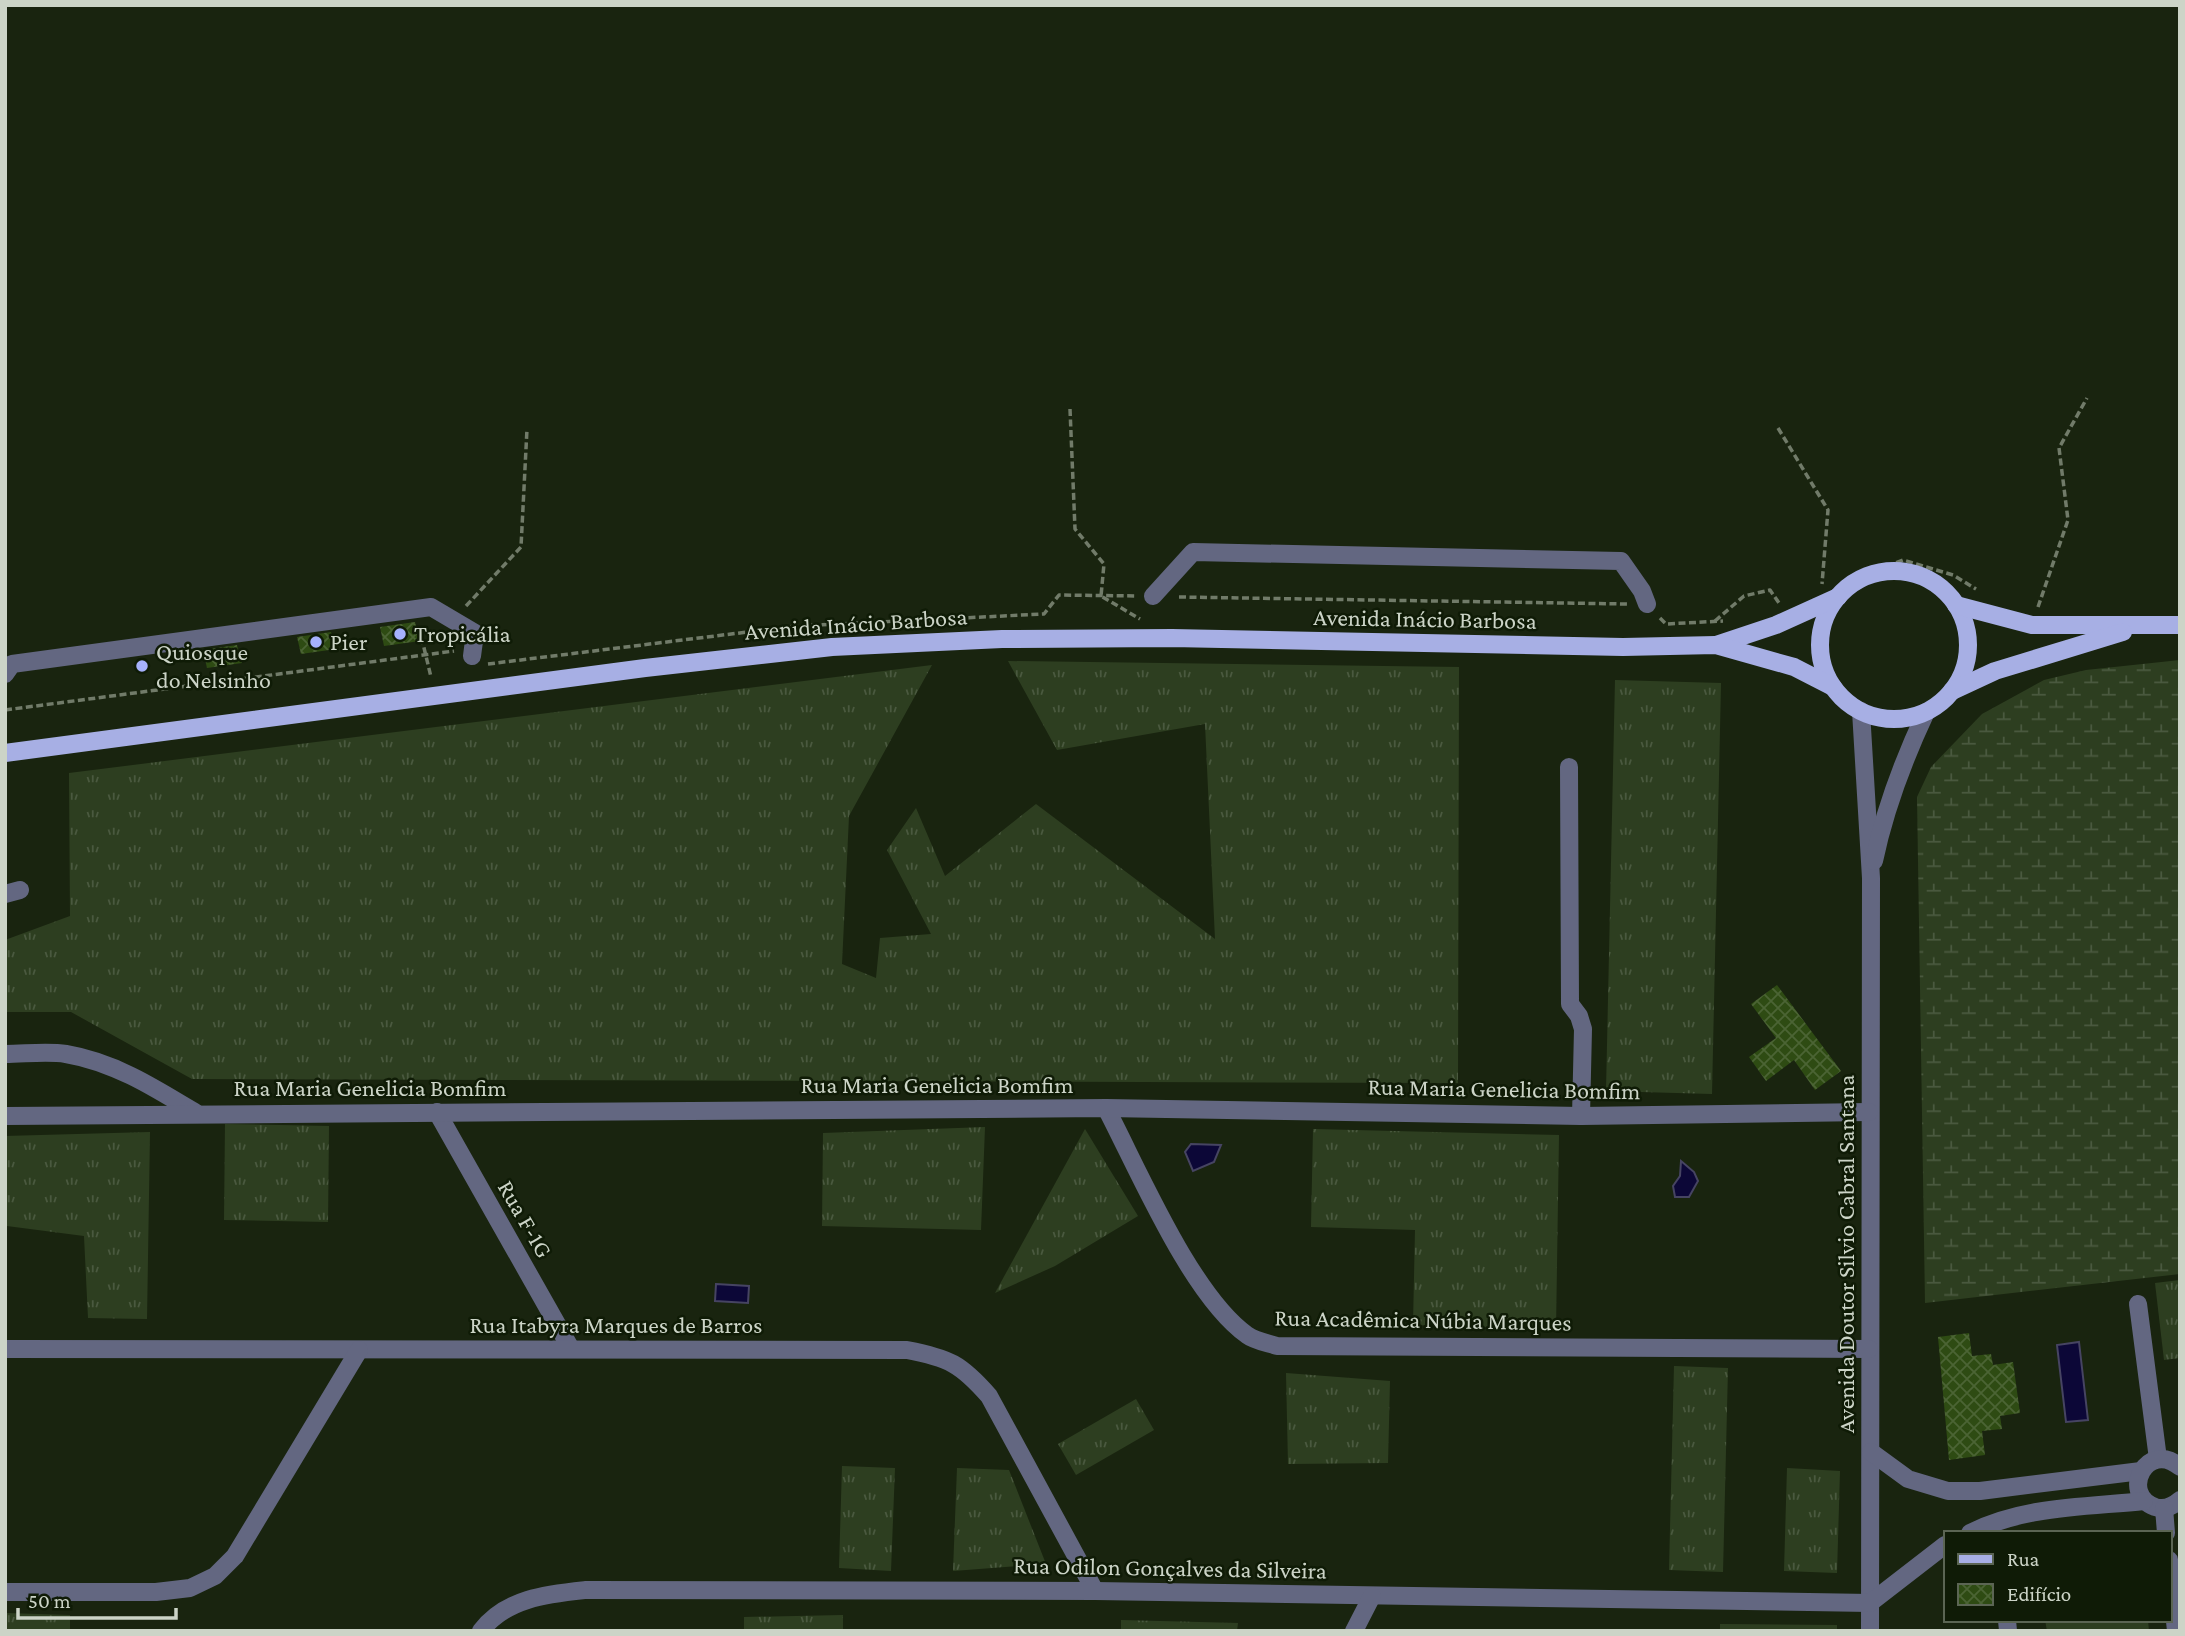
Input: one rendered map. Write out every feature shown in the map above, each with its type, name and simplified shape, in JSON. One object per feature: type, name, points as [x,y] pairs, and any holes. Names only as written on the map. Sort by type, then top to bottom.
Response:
[{"type":"main road","points":[[1952,691],[1965,667],[1968,639],[1956,605],[1943,590],[1927,579],[1889,571],[1870,575],[1830,597],[1821,641],[1825,670],[1833,687],[1861,711],[1893,719],[1926,712],[1952,691],[1995,671],[2140,627]]},
{"type":"main road","name":"Avenida Inácio Barbosa","points":[[1716,645],[1776,625],[1830,597]]},
{"type":"main road","points":[[1956,605],[2032,625],[2180,625]]},
{"type":"main road","name":"Avenida Inácio Barbosa","points":[[5,753],[832,647],[1002,639],[1172,638],[1609,647],[1716,645],[1794,667],[1833,687]]},
{"type":"street","points":[[1153,596],[1193,552],[1621,561],[1642,591],[1647,604]]},
{"type":"street","points":[[5,674],[12,664],[431,607],[474,633],[472,656]]},
{"type":"street","name":"Avenida Doutor Silvio Cabral Santana","points":[[1861,711],[1871,878],[1870,1631]]},
{"type":"street","name":"Avenida Doutor Silvio Cabral Santana","points":[[1871,878],[1882,822],[1902,763],[1926,712]]},
{"type":"street","points":[[1569,767],[1570,1004],[1579,1016],[1583,1030],[1581,1116]]},
{"type":"street","points":[[5,1054],[65,1054],[109,1066],[144,1081],[196,1113]]},
{"type":"street","name":"Rua Maria Genelicia Bomfim","points":[[5,1116],[1106,1108],[1581,1116],[1869,1112]]},
{"type":"street","name":"Rua Acadêmica Núbia Marques","points":[[1106,1108],[1182,1253],[1217,1308],[1249,1336],[1277,1346],[1869,1349]]},
{"type":"street","name":"Rua F-1G","points":[[437,1112],[571,1349]]},
{"type":"street","points":[[2138,1304],[2158,1459]]},
{"type":"street","name":"Rua Itabyra Marques de Barros","points":[[5,1349],[907,1350],[942,1356],[969,1373],[989,1396],[1095,1591]]},
{"type":"street","points":[[5,1592],[156,1592],[190,1588],[215,1576],[235,1556],[359,1350]]},
{"type":"street","points":[[1871,1452],[1908,1479],[1948,1491],[1980,1491],[2141,1471],[2158,1459],[2173,1461],[2180,1467]]},
{"type":"street","points":[[2141,1471],[2138,1486],[2144,1501]]},
{"type":"street","points":[[1994,1527],[2028,1513],[2144,1501],[2172,1504],[2166,1531]]},
{"type":"street","points":[[1870,1603],[1944,1546]]},
{"type":"street","points":[[2171,1580],[2176,1631]]},
{"type":"street","name":"Rua Odilon Gonçalves da Silveira","points":[[481,1631],[489,1619],[531,1597],[586,1590],[1095,1591],[1870,1603]]},
{"type":"street","points":[[1354,1631],[1372,1596]]},
{"type":"path","points":[[2035,615],[2068,520],[2060,448],[2087,398]]},
{"type":"path","points":[[1070,409],[1075,529],[1104,564],[1101,596],[1172,638]]},
{"type":"path","points":[[1778,428],[1828,510],[1830,597]]},
{"type":"path","points":[[453,620],[521,547],[527,429]]},
{"type":"path","points":[[1727,621],[1715,621],[1744,596],[1770,590],[1779,601],[1777,610]]},
{"type":"path","points":[[414,609],[428,654],[433,697]]},
{"type":"green space","points":[[2180,660],[2180,1274],[1925,1303],[1917,797],[1931,767],[1982,714],[2044,680],[2086,670]]},
{"type":"green space","points":[[1008,661],[1459,667],[1458,1083],[192,1079],[71,1012],[5,1012],[5,940],[70,916],[69,773],[932,665],[849,816],[842,964],[876,978],[880,938],[931,934],[887,850],[916,808],[945,876],[1036,804],[1215,939],[1205,724],[1057,750]]},
{"type":"green space","points":[[1615,680],[1721,683],[1712,1094],[1606,1091]]},
{"type":"green space","points":[[225,1124],[329,1126],[328,1222],[224,1220]]},
{"type":"green space","points":[[985,1127],[981,1230],[822,1226],[823,1133]]},
{"type":"green space","points":[[1085,1129],[1138,1216],[1055,1266],[995,1293]]},
{"type":"green space","points":[[1313,1129],[1559,1135],[1556,1329],[1413,1325],[1415,1230],[1311,1227]]},
{"type":"green space","points":[[150,1132],[147,1319],[88,1318],[84,1236],[7,1226],[5,1136]]},
{"type":"green space","points":[[2180,1280],[2180,1358],[2164,1360],[2155,1283]]},
{"type":"green space","points":[[1674,1366],[1728,1368],[1723,1572],[1669,1570]]},
{"type":"green space","points":[[1286,1373],[1390,1381],[1388,1463],[1288,1464]]},
{"type":"green space","points":[[1136,1399],[1154,1430],[1076,1475],[1058,1444]]},
{"type":"green space","points":[[842,1466],[895,1468],[891,1571],[839,1568]]},
{"type":"green space","points":[[957,1468],[1009,1470],[1046,1564],[953,1571]]},
{"type":"green space","points":[[1787,1468],[1840,1471],[1837,1573],[1784,1571]]},
{"type":"green space","points":[[5,1613],[70,1615],[70,1631],[5,1631]]},
{"type":"green space","points":[[843,1615],[843,1631],[744,1631],[744,1617]]},
{"type":"green space","points":[[1121,1620],[1238,1623],[1237,1631],[1121,1631]]},
{"type":"green space","points":[[2045,1622],[2148,1622],[2149,1631],[2047,1631]]},
{"type":"green space","points":[[1720,1624],[1837,1625],[1837,1631],[1720,1631]]},
{"type":"shaded area","points":[[1191,1144],[1221,1145],[1214,1162],[1193,1171],[1185,1152]]},
{"type":"shaded area","points":[[1681,1161],[1694,1172],[1698,1181],[1689,1197],[1675,1197],[1673,1186],[1680,1176]]},
{"type":"shaded area","points":[[716,1284],[749,1286],[748,1303],[715,1301]]},
{"type":"shaded area","points":[[2079,1342],[2088,1420],[2066,1422],[2057,1345]]},
{"type":"building","name":"Tropicália","points":[[415,622],[420,641],[384,646],[380,627]]},
{"type":"building","name":"Pier","points":[[331,632],[336,649],[301,654],[297,637]]},
{"type":"building","points":[[237,645],[242,663],[207,668],[203,650]]},
{"type":"building","points":[[1777,985],[1841,1071],[1815,1090],[1794,1060],[1766,1081],[1749,1057],[1776,1038],[1751,1004]]},
{"type":"building","points":[[1969,1333],[1972,1356],[1991,1354],[1993,1365],[2013,1362],[2020,1413],[2000,1416],[2002,1429],[1982,1431],[1985,1455],[1949,1460],[1938,1337]]},
{"type":"place","name":"Tropicália","points":[[400,634]]},
{"type":"place","name":"Pier","points":[[316,642]]},
{"type":"place","name":"Quiosque do Nelsinho","points":[[142,666]]}]
